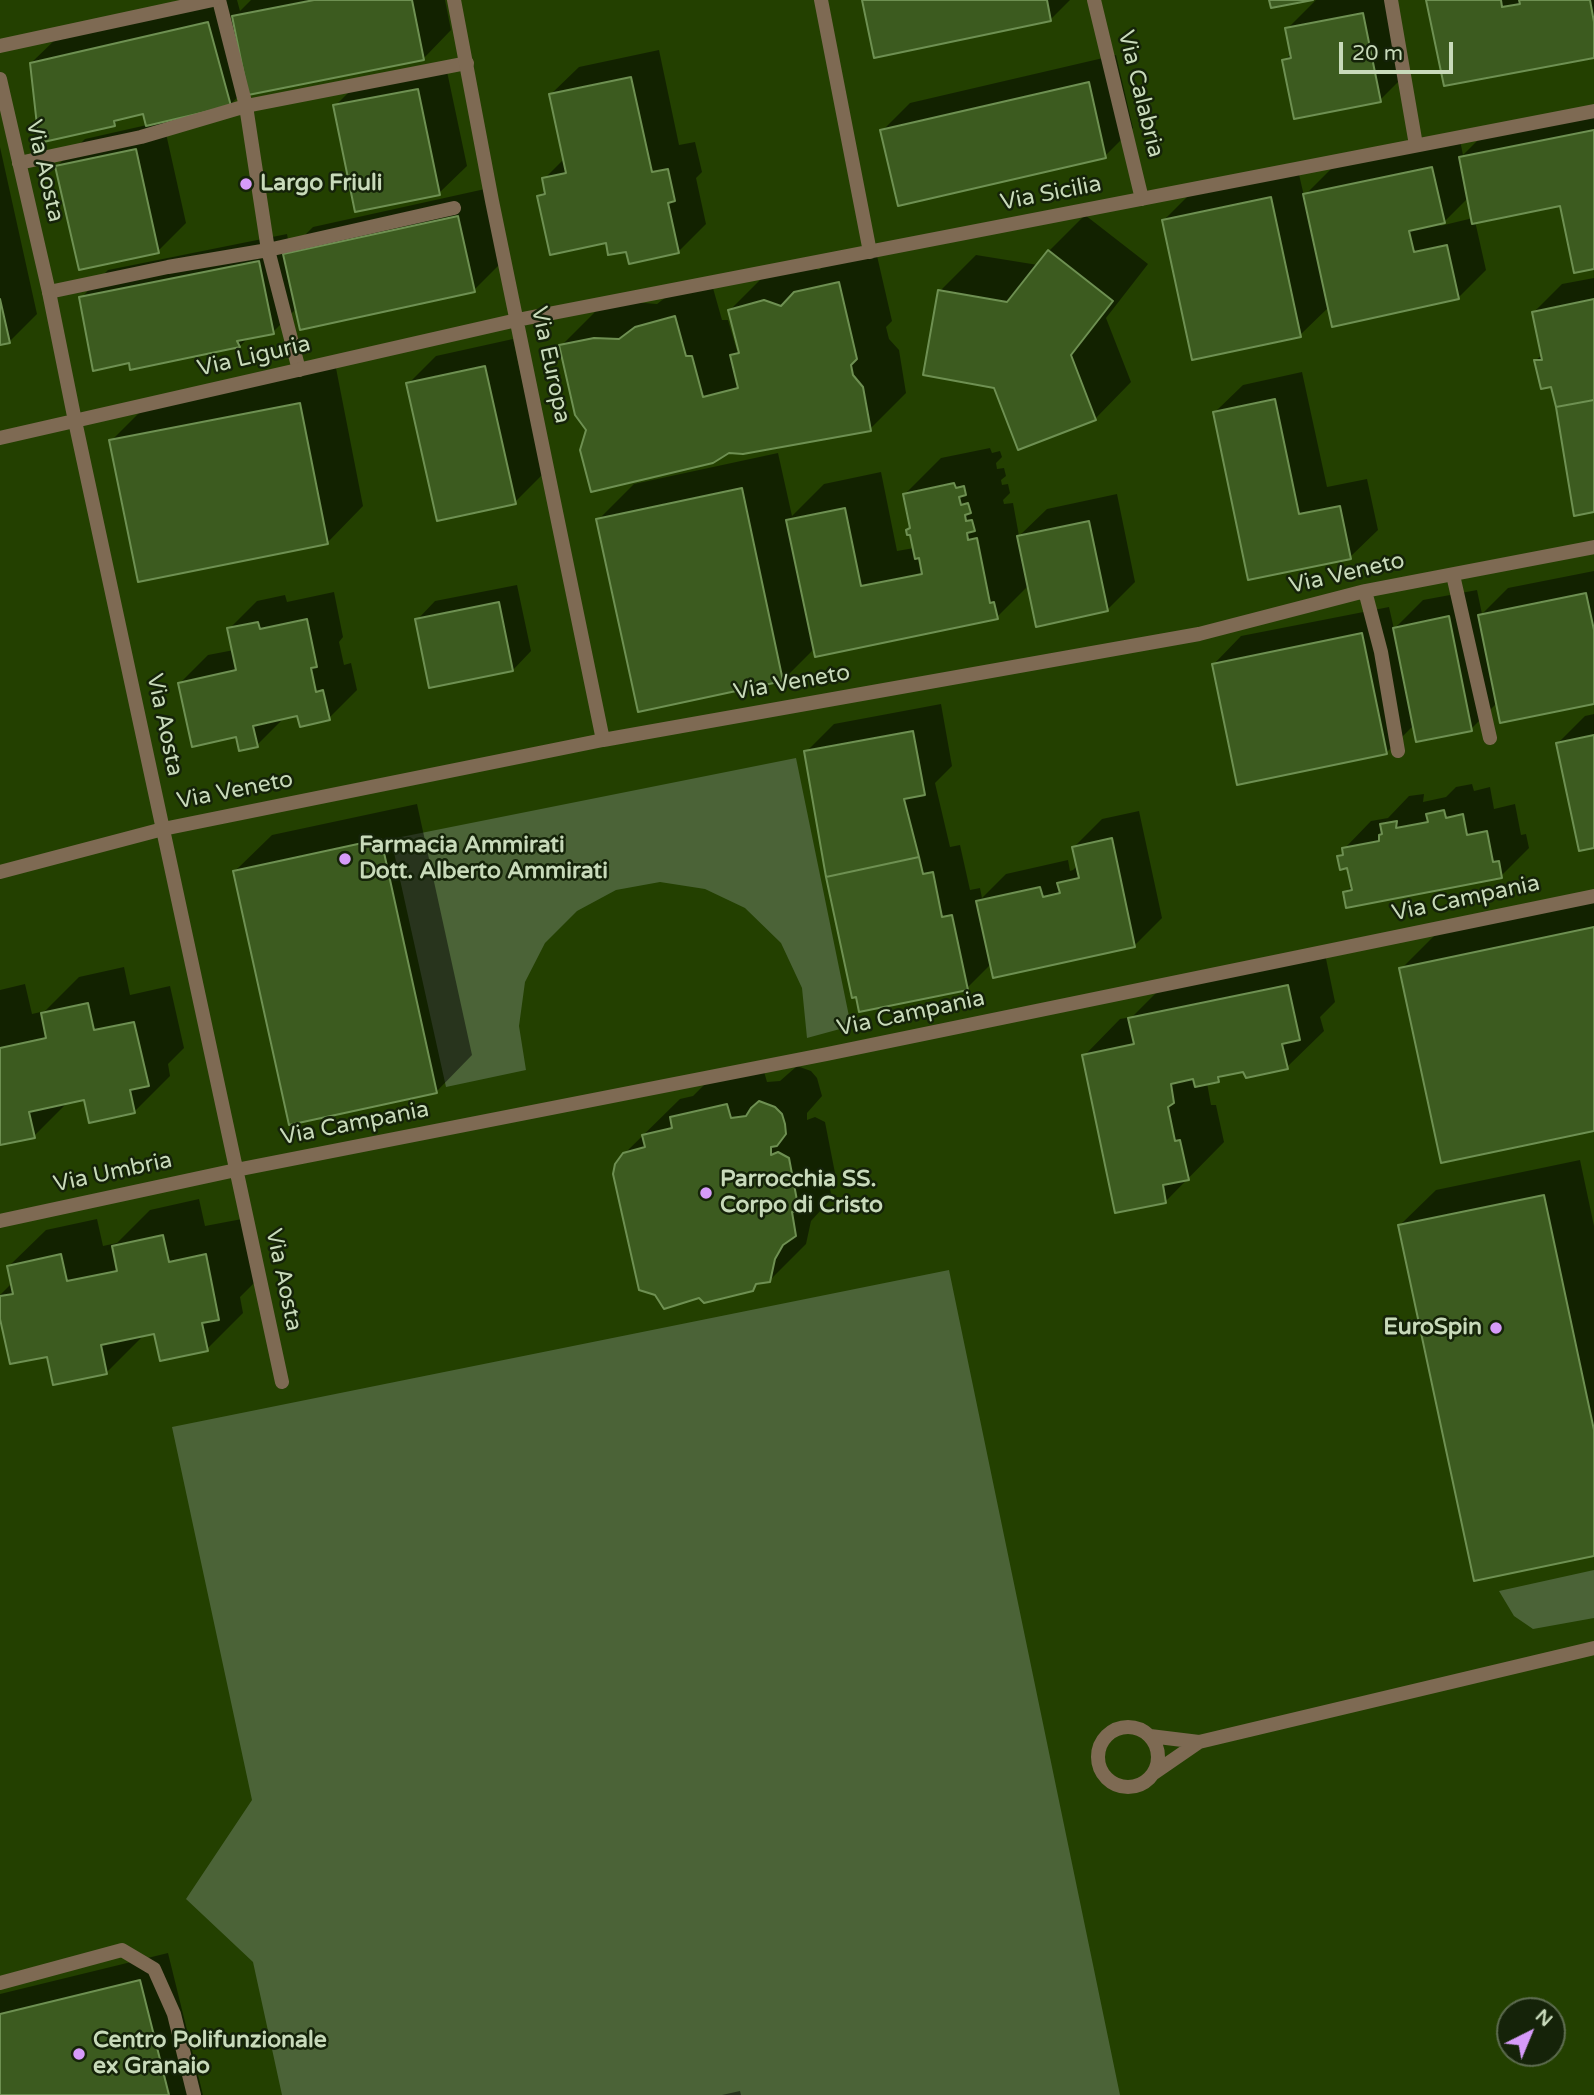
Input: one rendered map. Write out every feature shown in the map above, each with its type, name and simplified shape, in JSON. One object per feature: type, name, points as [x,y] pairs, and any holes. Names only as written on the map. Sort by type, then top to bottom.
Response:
[{"type":"street","points":[[0,46],[213,0]]},
{"type":"street","points":[[219,0],[246,106],[268,250],[299,370]]},
{"type":"street","name":"Via Europa","points":[[454,0],[492,201],[603,740]]},
{"type":"street","points":[[821,0],[870,251]]},
{"type":"street","name":"Via Calabria","points":[[1094,0],[1142,199]]},
{"type":"street","points":[[1391,0],[1416,145]]},
{"type":"street","points":[[19,163],[141,137],[246,106],[467,63]]},
{"type":"street","name":"Via Aosta","points":[[0,79],[49,292],[282,1382]]},
{"type":"street","name":"Via Sicilia","points":[[517,320],[1594,111]]},
{"type":"street","points":[[49,292],[168,267],[268,250],[454,208]]},
{"type":"street","name":"Via Liguria","points":[[0,438],[517,320]]},
{"type":"street","name":"Via Veneto","points":[[0,872],[163,829],[603,740],[1199,634],[1365,591],[1594,547]]},
{"type":"street","points":[[1453,575],[1490,738]]},
{"type":"street","points":[[1365,591],[1381,652],[1398,751]]},
{"type":"street","name":"Via Campania","points":[[236,1170],[802,1060],[1594,896]]},
{"type":"street","name":"Via Umbria","points":[[0,1221],[236,1170]]},
{"type":"street","points":[[1150,1736],[1199,1742],[1594,1648]]},
{"type":"street","points":[[1154,1773],[1158,1764],[1156,1744],[1142,1729],[1132,1726],[1113,1730],[1099,1745],[1098,1765],[1102,1774],[1110,1782],[1129,1787],[1138,1786],[1199,1742]]},
{"type":"street","points":[[0,1983],[122,1950],[154,1969],[174,2014],[194,2095]]},
{"type":"green space","points":[[796,758],[851,1026],[807,1038],[802,988],[781,943],[745,908],[705,889],[660,882],[616,890],[577,911],[545,943],[525,982],[519,1026],[526,1070],[446,1087],[391,839]]},
{"type":"green space","points":[[949,1270],[1120,2095],[282,2095],[253,1962],[186,1899],[252,1800],[172,1427]]},
{"type":"green space","points":[[1594,1570],[1594,1618],[1533,1629],[1514,1616],[1499,1591]]},
{"type":"building","points":[[314,0],[412,0],[424,60],[248,95],[232,16]]},
{"type":"building","points":[[862,0],[1047,0],[1051,21],[874,58]]},
{"type":"building","points":[[1269,0],[1313,0],[1271,8]]},
{"type":"building","points":[[1426,0],[1501,0],[1502,7],[1520,4],[1519,0],[1590,0],[1594,22],[1594,58],[1444,86]]},
{"type":"building","points":[[1363,13],[1381,102],[1294,119],[1282,60],[1291,58],[1285,28]]},
{"type":"building","points":[[208,22],[231,106],[146,126],[143,114],[114,121],[115,126],[39,143],[30,63]]},
{"type":"building","points":[[631,77],[652,172],[668,169],[675,201],[668,203],[679,253],[629,264],[626,252],[608,255],[606,243],[550,255],[537,196],[545,194],[542,178],[566,173],[549,94]]},
{"type":"building","points":[[1089,82],[1106,158],[898,206],[880,130]]},
{"type":"building","points":[[418,89],[440,195],[355,212],[333,105]]},
{"type":"building","points":[[1594,130],[1594,269],[1574,273],[1560,206],[1472,224],[1459,157]]},
{"type":"building","points":[[136,149],[159,253],[79,270],[55,166]]},
{"type":"building","points":[[1432,167],[1445,223],[1409,231],[1414,252],[1447,245],[1459,299],[1332,327],[1303,194]]},
{"type":"building","points":[[1271,197],[1301,337],[1192,360],[1162,220]]},
{"type":"building","points":[[458,216],[475,292],[300,330],[283,254]]},
{"type":"building","points":[[1048,250],[1113,301],[1071,355],[1096,420],[1018,450],[994,388],[923,375],[938,290],[1007,302]]},
{"type":"building","points":[[259,261],[274,334],[237,341],[240,347],[130,370],[129,363],[93,371],[79,297]]},
{"type":"building","points":[[839,282],[857,359],[851,365],[853,375],[863,387],[871,431],[743,454],[729,453],[713,463],[591,492],[580,450],[586,430],[575,415],[559,345],[594,338],[619,339],[635,327],[675,316],[686,356],[692,356],[703,397],[738,388],[730,355],[739,353],[728,310],[764,300],[781,306],[794,292]]},
{"type":"building","points":[[0,299],[10,343],[0,345]]},
{"type":"building","points":[[1594,299],[1594,400],[1556,407],[1551,387],[1541,389],[1534,360],[1542,360],[1532,312]]},
{"type":"building","points":[[485,366],[516,504],[437,521],[406,383]]},
{"type":"building","points":[[1275,399],[1299,514],[1340,506],[1351,559],[1248,580],[1213,412]]},
{"type":"building","points":[[1594,400],[1594,512],[1574,516],[1556,407]]},
{"type":"building","points":[[300,403],[328,544],[138,582],[109,440]]},
{"type":"building","points":[[954,483],[956,488],[964,486],[966,495],[959,497],[961,505],[968,503],[971,513],[965,515],[966,521],[972,520],[975,531],[967,533],[968,540],[977,538],[990,603],[994,602],[998,619],[815,657],[786,520],[845,508],[861,586],[922,574],[919,558],[915,559],[910,535],[907,535],[906,530],[910,528],[903,494]]},
{"type":"building","points":[[742,488],[783,681],[638,712],[596,519]]},
{"type":"building","points":[[1089,521],[1108,611],[1036,627],[1017,536]]},
{"type":"building","points":[[1586,593],[1594,630],[1594,704],[1500,723],[1478,615]]},
{"type":"building","points":[[499,602],[513,671],[429,688],[415,619]]},
{"type":"building","points":[[1449,616],[1472,731],[1416,742],[1393,628]]},
{"type":"building","points":[[307,619],[317,667],[311,668],[316,692],[323,690],[330,720],[300,727],[297,716],[253,726],[258,747],[239,751],[236,737],[192,747],[178,683],[236,670],[227,628],[258,622],[260,629]]},
{"type":"building","points":[[1362,633],[1387,754],[1237,785],[1212,664]]},
{"type":"building","points":[[913,731],[925,795],[904,799],[919,857],[826,877],[804,751]]},
{"type":"building","points":[[1594,735],[1594,848],[1579,851],[1556,743]]},
{"type":"building","points":[[1444,810],[1446,818],[1463,814],[1467,835],[1487,831],[1493,862],[1499,861],[1502,878],[1346,908],[1343,892],[1352,890],[1347,868],[1340,870],[1337,856],[1343,855],[1342,848],[1379,841],[1379,835],[1382,834],[1380,824],[1397,821],[1396,828],[1428,822],[1426,814]]},
{"type":"building","points":[[1112,838],[1135,947],[993,978],[976,901],[1040,887],[1043,897],[1060,893],[1057,883],[1079,878],[1072,847]]},
{"type":"building","points":[[381,839],[437,1093],[289,1125],[233,871]]},
{"type":"building","points":[[919,857],[923,874],[933,872],[942,917],[952,915],[968,990],[859,1012],[856,997],[852,998],[826,877]]},
{"type":"building","points":[[1594,927],[1594,1131],[1441,1163],[1399,968]]},
{"type":"building","points":[[1288,985],[1300,1040],[1282,1044],[1288,1069],[1246,1078],[1243,1072],[1218,1077],[1219,1082],[1195,1087],[1193,1079],[1171,1084],[1174,1103],[1168,1107],[1175,1141],[1180,1140],[1189,1180],[1163,1185],[1166,1203],[1115,1213],[1082,1055],[1134,1044],[1128,1018]]},
{"type":"building","points":[[88,1003],[94,1030],[134,1022],[149,1086],[130,1090],[135,1113],[89,1123],[84,1100],[29,1112],[35,1138],[0,1145],[0,1048],[46,1038],[41,1013]]},
{"type":"building","name":"Parrocchia SS. Corpo di Cristo","points":[[759,1101],[775,1107],[782,1114],[785,1124],[786,1134],[777,1146],[771,1147],[771,1155],[778,1152],[789,1158],[799,1211],[792,1212],[796,1236],[783,1245],[775,1259],[770,1282],[756,1284],[753,1291],[704,1303],[699,1298],[664,1309],[655,1295],[639,1290],[613,1174],[615,1164],[623,1153],[645,1147],[642,1135],[672,1128],[670,1117],[727,1104],[731,1118],[746,1116]]},
{"type":"building","name":"EuroSpin","points":[[1544,1195],[1594,1430],[1594,1556],[1474,1581],[1398,1225]]},
{"type":"building","points":[[163,1235],[169,1262],[206,1254],[219,1320],[202,1323],[208,1351],[160,1361],[154,1334],[101,1345],[107,1374],[53,1385],[47,1357],[10,1364],[0,1319],[0,1296],[13,1294],[7,1266],[61,1254],[67,1281],[117,1271],[112,1246]]},
{"type":"building","name":"Centro Polifunzionale ex Granaio","points":[[140,1980],[169,2095],[0,2095],[0,2014]]},
{"type":"place","name":"Largo Friuli","points":[[246,184]]},
{"type":"place","name":"Farmacia Ammirati Dott. Alberto Ammirati","points":[[345,859]]},
{"type":"place","name":"Parrocchia SS. Corpo di Cristo","points":[[706,1193]]},
{"type":"place","name":"EuroSpin","points":[[1496,1328]]},
{"type":"place","name":"Centro Polifunzionale ex Granaio","points":[[79,2054]]}]
